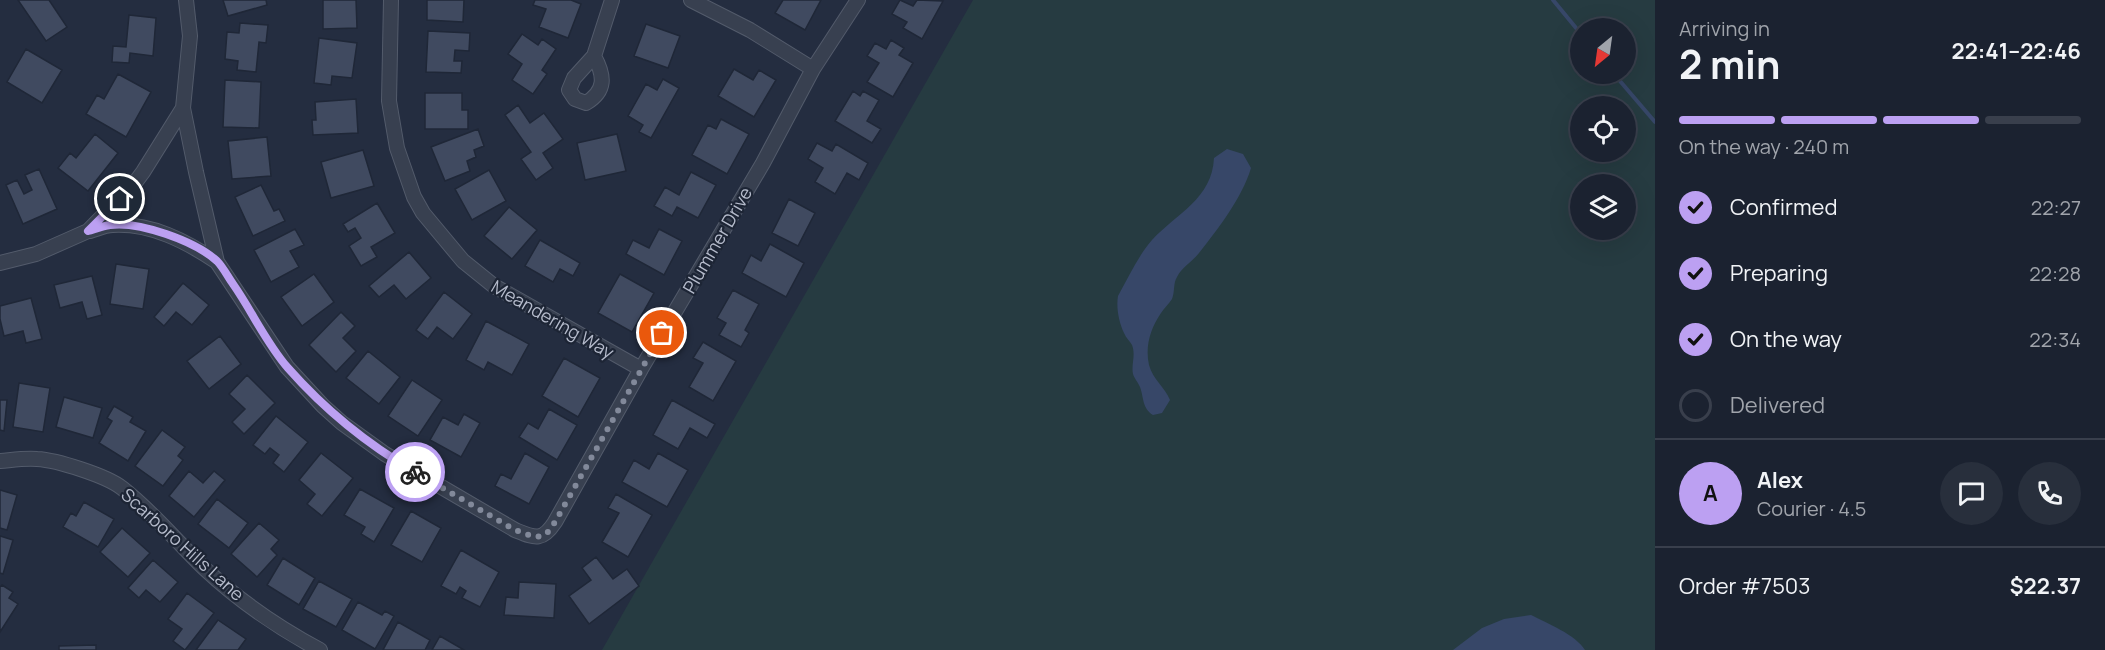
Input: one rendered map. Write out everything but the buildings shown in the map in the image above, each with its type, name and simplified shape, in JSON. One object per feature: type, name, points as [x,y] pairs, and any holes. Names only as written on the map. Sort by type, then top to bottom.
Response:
[{"type":"street","points":[[0,262],[36,254],[88,231],[134,184],[183,108],[189,36],[186,0]]},
{"type":"street","name":"Meandering Way","points":[[391,0],[389,101],[396,148],[423,213],[464,261],[494,286],[641,369]]},
{"type":"street","points":[[594,56],[612,0]]},
{"type":"street","points":[[691,0],[750,30],[813,69]]},
{"type":"street","name":"Plummer Drive","points":[[183,108],[217,262],[287,367],[342,423],[385,454],[515,530],[534,537],[543,536],[555,522],[641,369],[763,163],[813,69],[858,0]]},
{"type":"street","name":"Plummer Drive","points":[[88,231],[112,225],[153,230],[172,236],[198,249],[217,262]]},
{"type":"street","name":"Scarboro Hills Lane","points":[[0,461],[38,459],[83,470],[121,487],[151,514],[205,570],[299,639],[320,650]]},
{"type":"green space","points":[[973,0],[1655,0],[1655,650],[602,650]]},
{"type":"water","points":[[1227,149],[1243,154],[1251,168],[1242,191],[1229,213],[1199,253],[1179,273],[1172,299],[1151,332],[1148,345],[1149,365],[1170,400],[1162,413],[1153,415],[1145,406],[1140,387],[1133,374],[1133,349],[1121,324],[1118,296],[1147,246],[1200,195],[1212,172],[1214,158]]},
{"type":"water","points":[[1531,615],[1568,634],[1585,650],[1453,650],[1482,628],[1504,619]]},
{"type":"waterway","points":[[1553,0],[1570,21]]},
{"type":"waterway","points":[[1623,84],[1655,122]]},
{"type":"way so far","points":[[415,472],[515,530],[534,537],[543,536],[555,522],[662,333]]},
{"type":"route","points":[[120,199],[88,231],[112,225],[153,230],[172,236],[198,249],[217,262],[287,367],[323,406],[342,423],[385,454],[415,472]]}]
